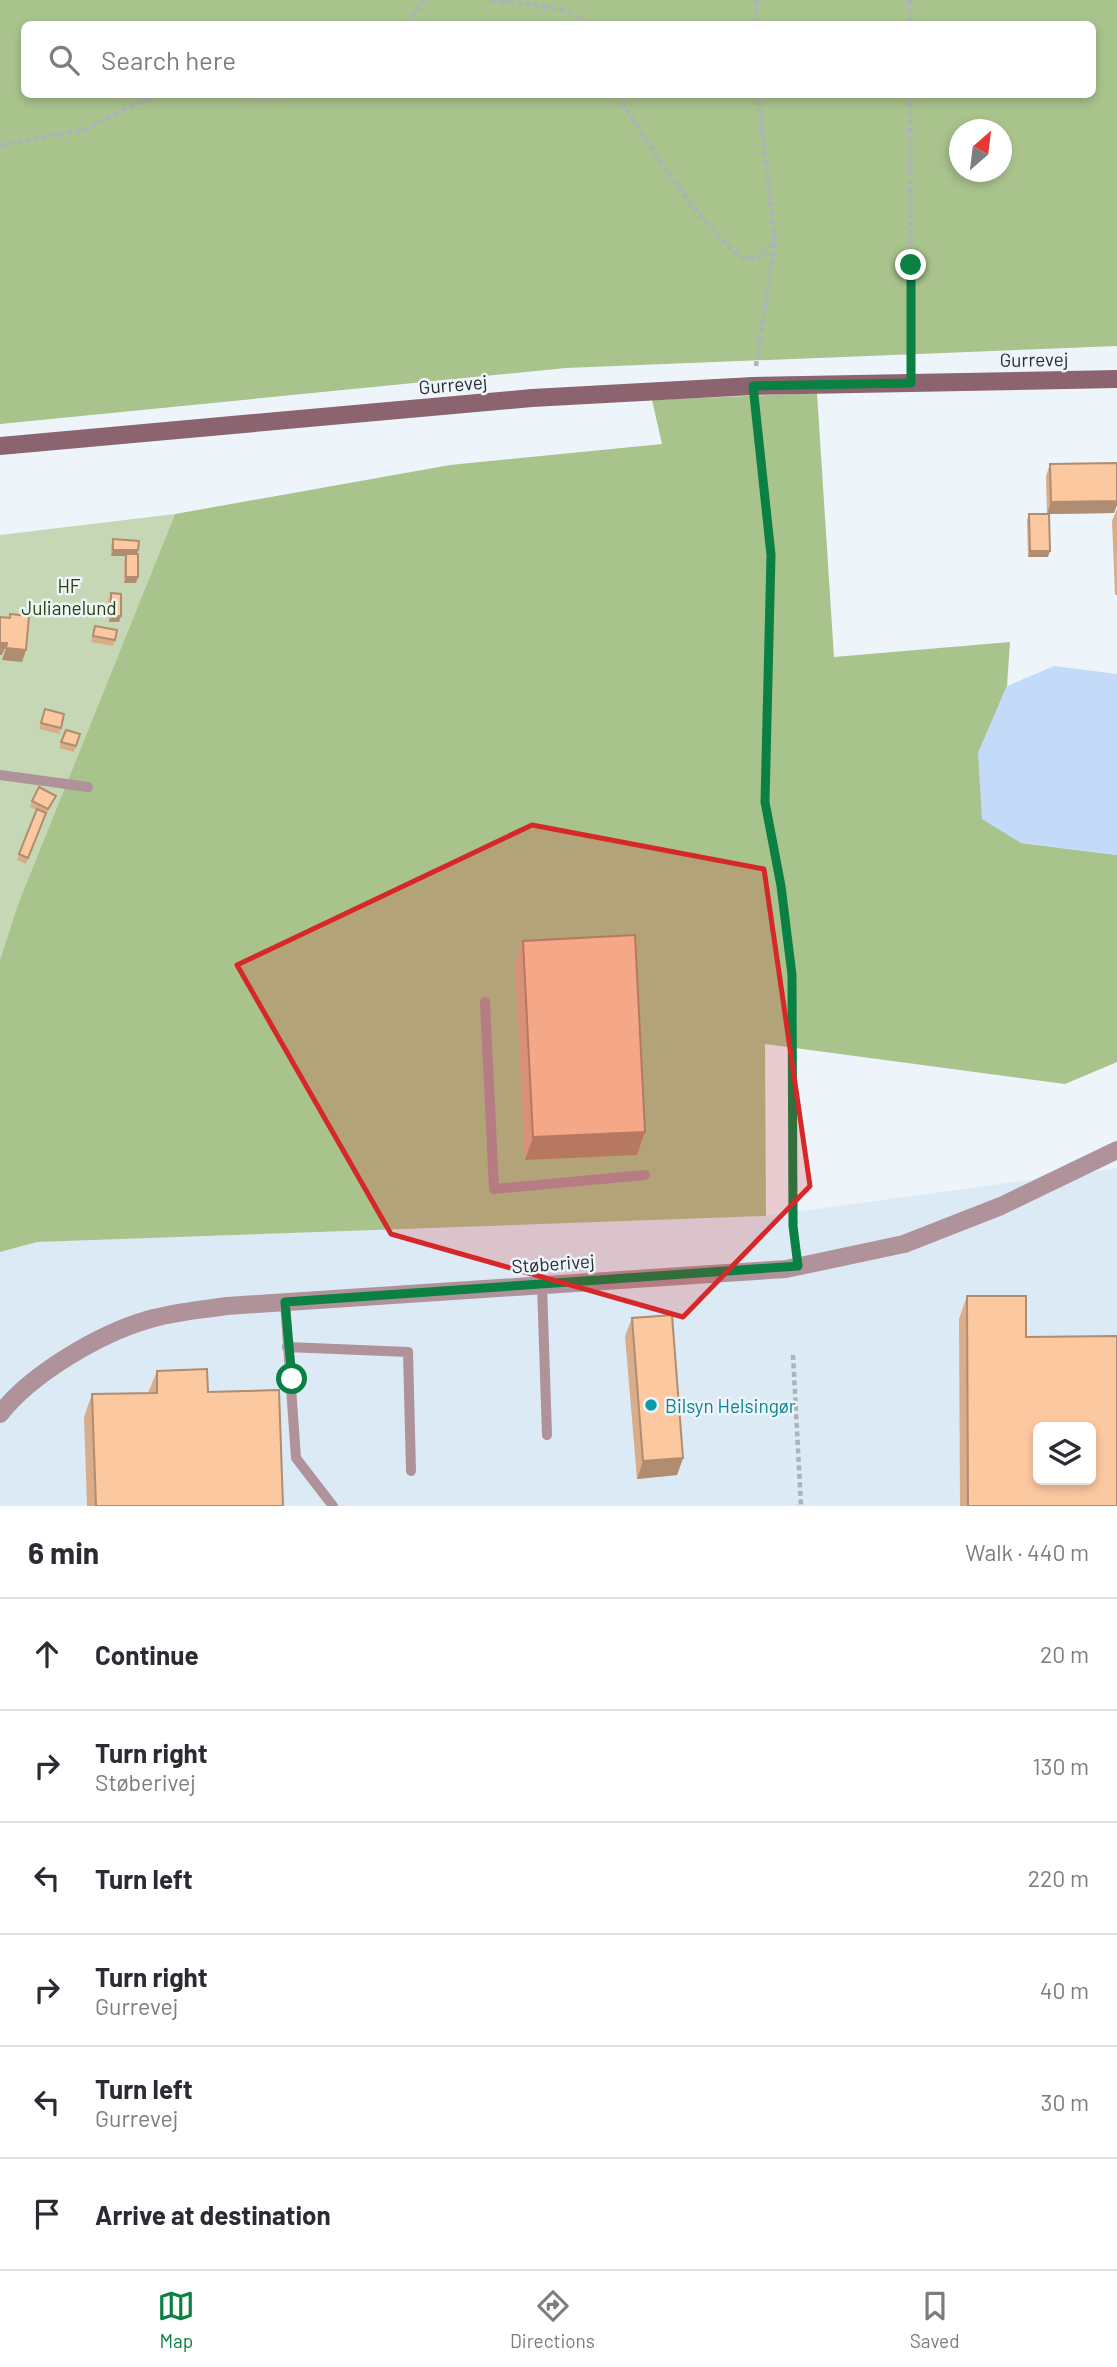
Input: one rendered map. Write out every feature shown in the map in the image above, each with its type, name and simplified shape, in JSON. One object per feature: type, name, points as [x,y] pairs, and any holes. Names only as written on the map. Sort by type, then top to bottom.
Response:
[{"type":"street","name":"Gurrevej","points":[[0,446],[532,398],[753,386],[1117,379]]},
{"type":"street","name":"Støberivej","points":[[0,1414],[8,1403],[72,1353],[147,1320],[227,1306],[798,1266],[904,1244],[1001,1206],[1117,1150]]},
{"type":"lane","points":[[0,775],[88,787]]},
{"type":"lane","points":[[485,1002],[494,1189],[645,1175]]},
{"type":"lane","points":[[542,1285],[547,1436]]},
{"type":"lane","points":[[285,1302],[296,1458],[332,1506]]},
{"type":"lane","points":[[287,1347],[408,1352],[411,1471]]},
{"type":"path","points":[[409,21],[425,0]]},
{"type":"path","points":[[492,0],[564,11],[580,16],[586,21]]},
{"type":"path","points":[[757,0],[757,21]]},
{"type":"path","points":[[910,0],[910,21]]},
{"type":"path","points":[[0,145],[84,130],[148,98]]},
{"type":"path","points":[[622,98],[706,226],[741,258],[758,258],[775,242]]},
{"type":"path","points":[[758,98],[775,242],[753,386],[771,555],[765,802],[781,886],[792,975],[793,1226],[798,1266]]},
{"type":"path","points":[[910,98],[911,383]]},
{"type":"path","points":[[793,1355],[801,1506]]},
{"type":"highlighted area","points":[[532,825],[764,869],[810,1186],[683,1317],[391,1234],[237,965]]},
{"type":"shaded area","points":[[1117,1168],[1117,1506],[0,1506],[0,1252],[37,1242],[766,1216]]},
{"type":"green space","points":[[0,0],[1117,0],[1117,346],[566,368],[0,424]]},
{"type":"green space","points":[[817,393],[834,657],[1010,642],[1007,686],[978,754],[1021,843],[1117,855],[1117,1062],[1065,1084],[765,1044],[766,1216],[37,1242],[0,1252],[0,960],[18,904],[175,514],[450,465],[662,444],[652,400]]},
{"type":"green space","name":"HF Julianelund","points":[[175,514],[18,904],[0,960],[0,535]]},
{"type":"water","points":[[1054,666],[1117,674],[1117,855],[1021,843],[982,819],[978,753],[1007,686]]},
{"type":"building","points":[[1117,463],[1117,501],[1051,502],[1050,464]]},
{"type":"building","points":[[1029,514],[1049,514],[1050,551],[1030,551]]},
{"type":"building","points":[[113,539],[139,541],[138,550],[113,550]]},
{"type":"building","points":[[126,554],[138,554],[138,577],[126,577]]},
{"type":"building","points":[[111,593],[121,594],[121,616],[111,616]]},
{"type":"building","points":[[10,614],[29,616],[26,650],[6,648],[7,643],[0,643],[0,617],[10,618]]},
{"type":"building","points":[[95,626],[117,630],[115,640],[93,636]]},
{"type":"building","points":[[45,709],[64,714],[61,728],[41,723]]},
{"type":"building","points":[[66,730],[80,734],[76,746],[61,742]]},
{"type":"building","points":[[39,787],[56,796],[48,809],[32,801]]},
{"type":"building","points":[[37,809],[46,813],[28,858],[19,854]]},
{"type":"building","points":[[635,935],[645,1132],[533,1137],[523,941]]},
{"type":"building","points":[[967,1296],[1026,1296],[1026,1337],[1117,1336],[1117,1506],[968,1506]]},
{"type":"building","name":"Bilsyn Helsingør","points":[[672,1315],[683,1458],[643,1461],[632,1318]]},
{"type":"building","points":[[207,1369],[208,1392],[279,1390],[283,1506],[96,1506],[92,1394],[157,1393],[157,1371]]},
{"type":"place","name":"Bilsyn Helsingør","points":[[651,1405]]},
{"type":"route","points":[[292,1379],[285,1302],[786,1269],[798,1266],[793,1226],[792,975],[781,886],[765,802],[771,555],[753,386],[911,383],[911,265]]}]
